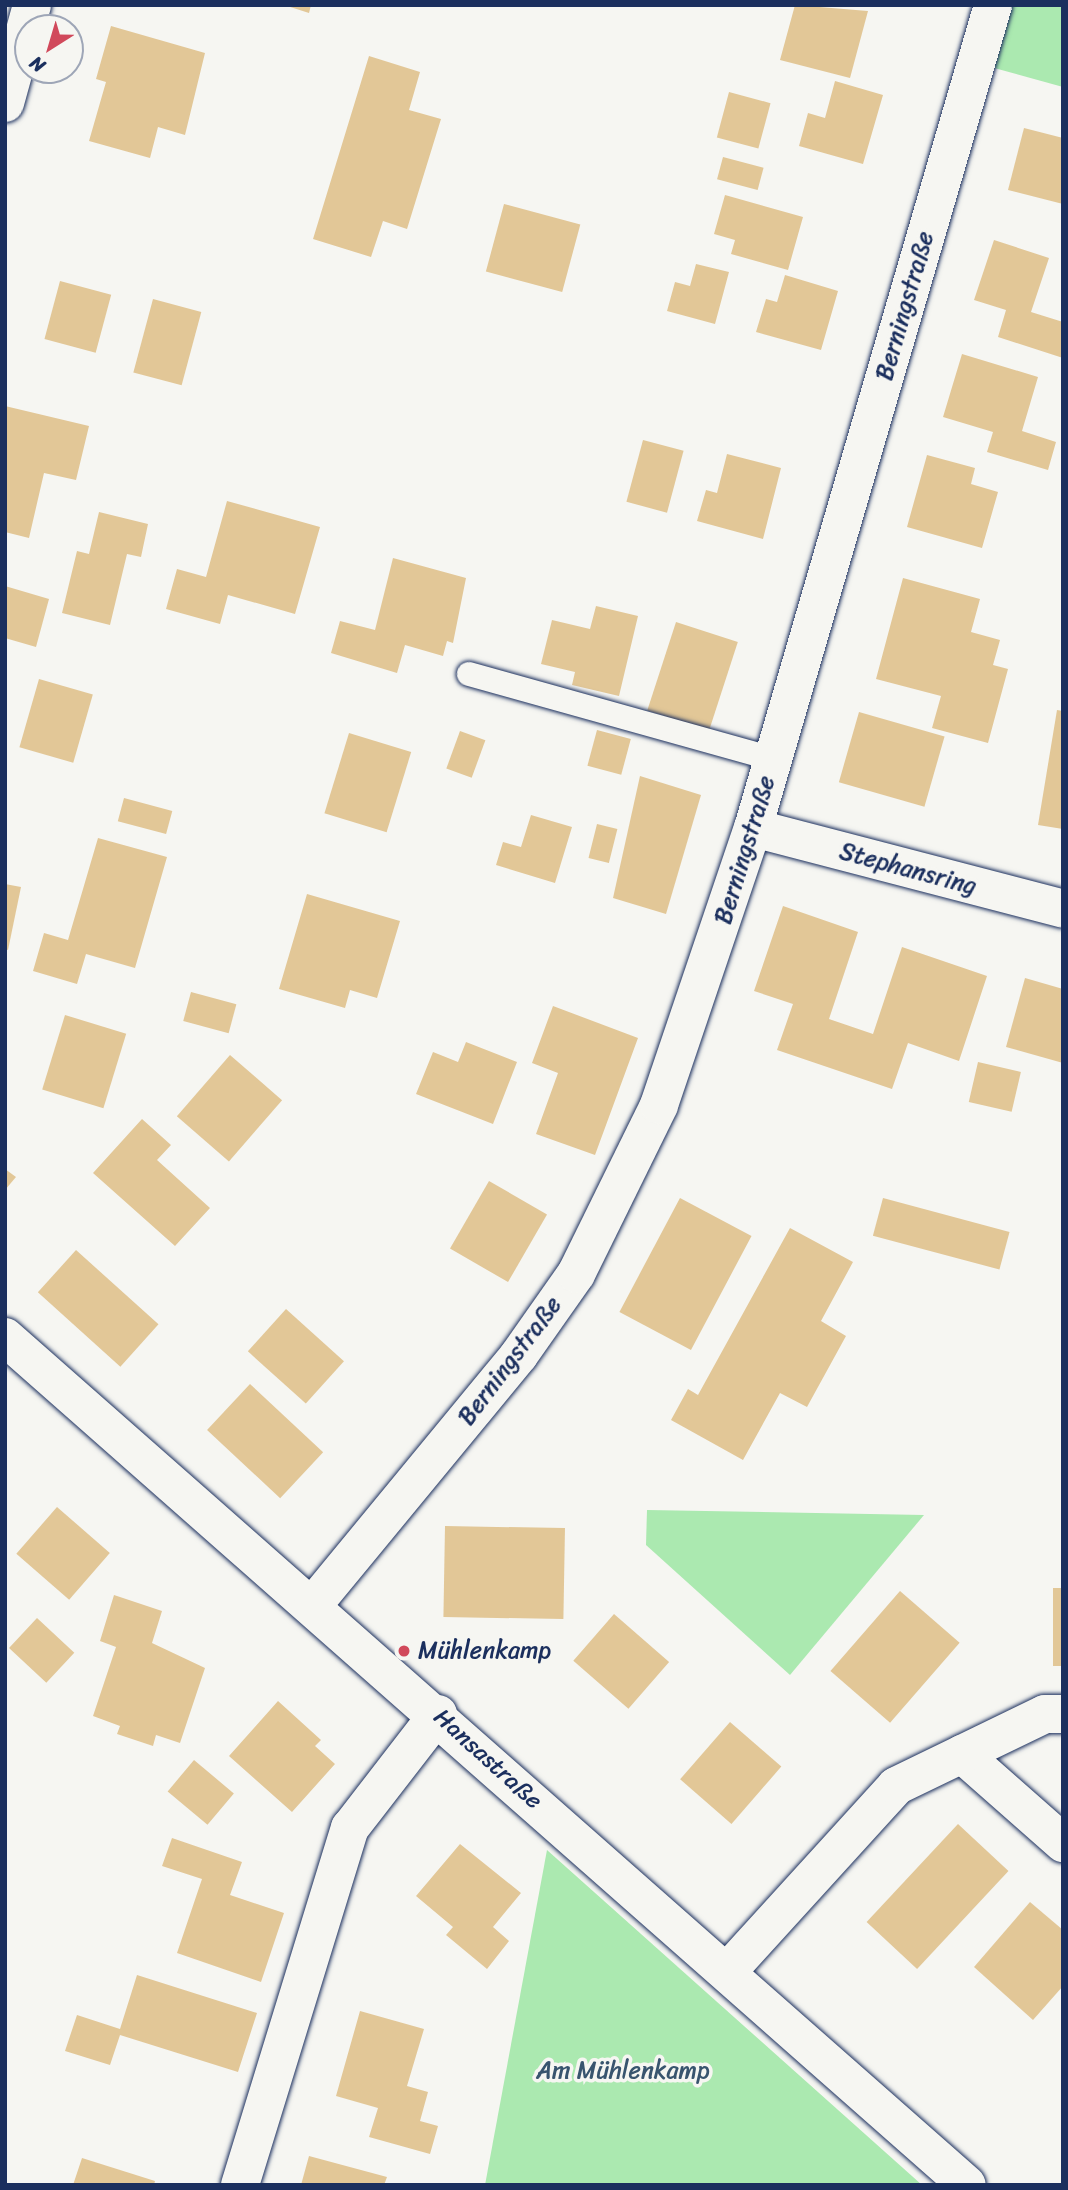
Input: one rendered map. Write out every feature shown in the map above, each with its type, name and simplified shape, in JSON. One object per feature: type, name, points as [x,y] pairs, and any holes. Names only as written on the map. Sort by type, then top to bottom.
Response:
[{"type":"street","points":[[5,103],[32,5]]},
{"type":"street","name":"Berningstraße","points":[[313,1605],[519,1354],[576,1274],[659,1105],[774,759],[993,5]]},
{"type":"street","name":"Stephansring","points":[[753,828],[1063,909]]},
{"type":"street","name":"Hansastraße","points":[[5,1337],[438,1714],[967,2185]]},
{"type":"street","points":[[240,2185],[350,1828],[438,1714]]},
{"type":"street","points":[[727,1972],[896,1786],[1045,1714],[1063,1714]]},
{"type":"street","points":[[962,1754],[1063,1843]]},
{"type":"lane","points":[[469,674],[774,759]]},
{"type":"green space","points":[[993,5],[1063,5],[1063,87],[976,63]]},
{"type":"green space","points":[[647,1510],[924,1515],[790,1675],[646,1545]]},
{"type":"green space","name":"Am Mühlenkamp","points":[[547,1850],[922,2185],[485,2185]]},
{"type":"building","points":[[284,5],[311,5],[309,13]]},
{"type":"building","points":[[795,5],[868,11],[850,78],[780,60]]},
{"type":"building","points":[[111,26],[205,53],[185,135],[158,127],[150,158],[89,141],[106,82],[96,79]]},
{"type":"building","points":[[369,56],[420,72],[409,110],[441,119],[407,229],[383,221],[371,257],[313,239]]},
{"type":"building","points":[[835,81],[883,95],[863,164],[799,146],[808,113],[825,118]]},
{"type":"building","points":[[729,92],[771,103],[758,149],[717,137]]},
{"type":"building","points":[[1024,128],[1063,138],[1063,204],[1008,190]]},
{"type":"building","points":[[723,157],[764,168],[758,190],[717,179]]},
{"type":"building","points":[[725,195],[803,217],[788,270],[731,254],[735,240],[714,234]]},
{"type":"building","points":[[504,204],[580,224],[562,292],[486,272]]},
{"type":"building","points":[[994,240],[1049,258],[1031,312],[1063,322],[1063,358],[998,337],[1006,310],[974,300]]},
{"type":"building","points":[[696,264],[729,272],[715,324],[667,311],[675,282],[690,286]]},
{"type":"building","points":[[785,275],[838,291],[821,350],[756,332],[766,299],[777,302]]},
{"type":"building","points":[[60,281],[111,295],[96,353],[44,339]]},
{"type":"building","points":[[153,299],[201,312],[182,385],[133,372]]},
{"type":"building","points":[[962,354],[1038,377],[1022,431],[1056,442],[1048,470],[987,452],[993,432],[943,417]]},
{"type":"building","points":[[5,406],[89,426],[76,480],[44,473],[29,538],[5,532]]},
{"type":"building","points":[[643,440],[684,451],[667,513],[626,502]]},
{"type":"building","points":[[727,454],[781,468],[763,539],[697,521],[706,490],[717,493]]},
{"type":"building","points":[[927,455],[975,468],[971,484],[998,492],[982,548],[907,527]]},
{"type":"building","points":[[227,501],[320,527],[295,614],[228,595],[220,624],[166,609],[177,569],[206,577]]},
{"type":"building","points":[[99,512],[148,524],[141,557],[127,554],[110,625],[62,613],[77,551],[89,554]]},
{"type":"building","points":[[393,558],[466,578],[453,643],[447,641],[443,656],[405,645],[397,673],[331,653],[340,621],[375,630]]},
{"type":"building","points":[[903,578],[980,599],[971,632],[1000,640],[993,665],[1008,669],[988,743],[932,728],[941,696],[876,679]]},
{"type":"building","points":[[5,586],[49,599],[36,647],[5,638]]},
{"type":"building","points":[[596,606],[638,616],[619,696],[572,685],[575,672],[541,664],[552,620],[590,629]]},
{"type":"building","points":[[676,622],[738,642],[709,731],[647,710]]},
{"type":"building","points":[[39,679],[93,694],[73,763],[19,747]]},
{"type":"building","points":[[1057,710],[1063,711],[1063,829],[1038,825]]},
{"type":"building","points":[[859,712],[945,737],[924,807],[839,782]]},
{"type":"building","points":[[597,730],[631,739],[621,775],[587,766]]},
{"type":"building","points":[[460,731],[485,740],[472,778],[446,769]]},
{"type":"building","points":[[349,733],[411,752],[387,832],[324,813]]},
{"type":"building","points":[[640,776],[701,795],[666,914],[613,898]]},
{"type":"building","points":[[124,798],[172,811],[166,834],[118,821]]},
{"type":"building","points":[[531,815],[572,827],[555,883],[496,865],[503,842],[521,847]]},
{"type":"building","points":[[597,824],[617,829],[609,863],[589,858]]},
{"type":"building","points":[[98,838],[167,857],[135,968],[86,954],[77,984],[33,971],[44,933],[68,940]]},
{"type":"building","points":[[5,884],[21,887],[8,950],[5,949]]},
{"type":"building","points":[[307,894],[400,921],[377,998],[350,990],[345,1008],[279,989]]},
{"type":"building","points":[[783,906],[858,932],[829,1019],[873,1034],[902,947],[987,976],[959,1061],[908,1043],[892,1089],[777,1050],[793,1004],[754,991]]},
{"type":"building","points":[[1025,978],[1063,989],[1063,1063],[1006,1047]]},
{"type":"building","points":[[191,992],[236,1004],[229,1033],[183,1021]]},
{"type":"building","points":[[553,1006],[638,1038],[595,1155],[536,1134],[558,1073],[532,1063]]},
{"type":"building","points":[[65,1015],[126,1034],[103,1108],[42,1090]]},
{"type":"building","points":[[466,1042],[517,1062],[493,1124],[416,1094],[433,1052],[458,1062]]},
{"type":"building","points":[[230,1055],[282,1100],[229,1161],[177,1116]]},
{"type":"building","points":[[978,1062],[1021,1072],[1012,1112],[969,1102]]},
{"type":"building","points":[[142,1119],[171,1145],[157,1160],[210,1208],[175,1246],[93,1173]]},
{"type":"building","points":[[5,1169],[16,1177],[5,1190]]},
{"type":"building","points":[[489,1181],[547,1214],[508,1282],[450,1249]]},
{"type":"building","points":[[680,1198],[752,1236],[691,1350],[619,1312]]},
{"type":"building","points":[[883,1198],[1010,1232],[999,1270],[873,1236]]},
{"type":"building","points":[[790,1228],[853,1262],[821,1321],[846,1336],[807,1407],[780,1393],[743,1460],[671,1420],[688,1389],[698,1395]]},
{"type":"building","points":[[76,1250],[158,1324],[120,1367],[38,1292]]},
{"type":"building","points":[[286,1309],[344,1361],[306,1404],[248,1351]]},
{"type":"building","points":[[250,1384],[323,1452],[280,1498],[207,1430]]},
{"type":"building","points":[[57,1507],[110,1553],[69,1600],[16,1554]]},
{"type":"building","points":[[445,1526],[565,1528],[563,1619],[443,1617]]},
{"type":"building","points":[[1053,1588],[1063,1588],[1063,1666],[1053,1666]]},
{"type":"building","points":[[900,1591],[960,1643],[890,1723],[830,1671]]},
{"type":"building","points":[[114,1595],[162,1611],[152,1643],[205,1668],[180,1743],[156,1735],[153,1746],[117,1734],[120,1726],[93,1716],[116,1647],[100,1641]]},
{"type":"building","points":[[614,1614],[669,1662],[628,1709],[573,1661]]},
{"type":"building","points":[[37,1618],[74,1653],[46,1683],[9,1648]]},
{"type":"building","points":[[278,1701],[321,1740],[315,1746],[335,1764],[292,1812],[229,1756]]},
{"type":"building","points":[[730,1722],[781,1767],[731,1824],[680,1779]]},
{"type":"building","points":[[194,1760],[234,1793],[207,1825],[168,1791]]},
{"type":"building","points":[[958,1824],[1008,1871],[917,1969],[867,1922]]},
{"type":"building","points":[[172,1838],[242,1862],[230,1895],[284,1913],[261,1982],[177,1953],[202,1879],[162,1866]]},
{"type":"building","points":[[460,1844],[521,1893],[493,1927],[509,1941],[487,1969],[446,1935],[453,1927],[416,1896]]},
{"type":"building","points":[[1030,1902],[1063,1930],[1063,1986],[1033,2020],[974,1967]]},
{"type":"building","points":[[137,1975],[257,2013],[238,2072],[120,2035],[110,2065],[65,2051],[77,2015],[120,2029]]},
{"type":"building","points":[[360,2011],[424,2029],[407,2086],[428,2092],[420,2121],[438,2126],[430,2154],[369,2137],[378,2108],[336,2096]]},
{"type":"building","points":[[309,2156],[387,2177],[384,2185],[301,2185]]},
{"type":"building","points":[[82,2158],[155,2181],[154,2185],[73,2185]]},
{"type":"place","name":"Mühlenkamp","points":[[404,1651]]}]
